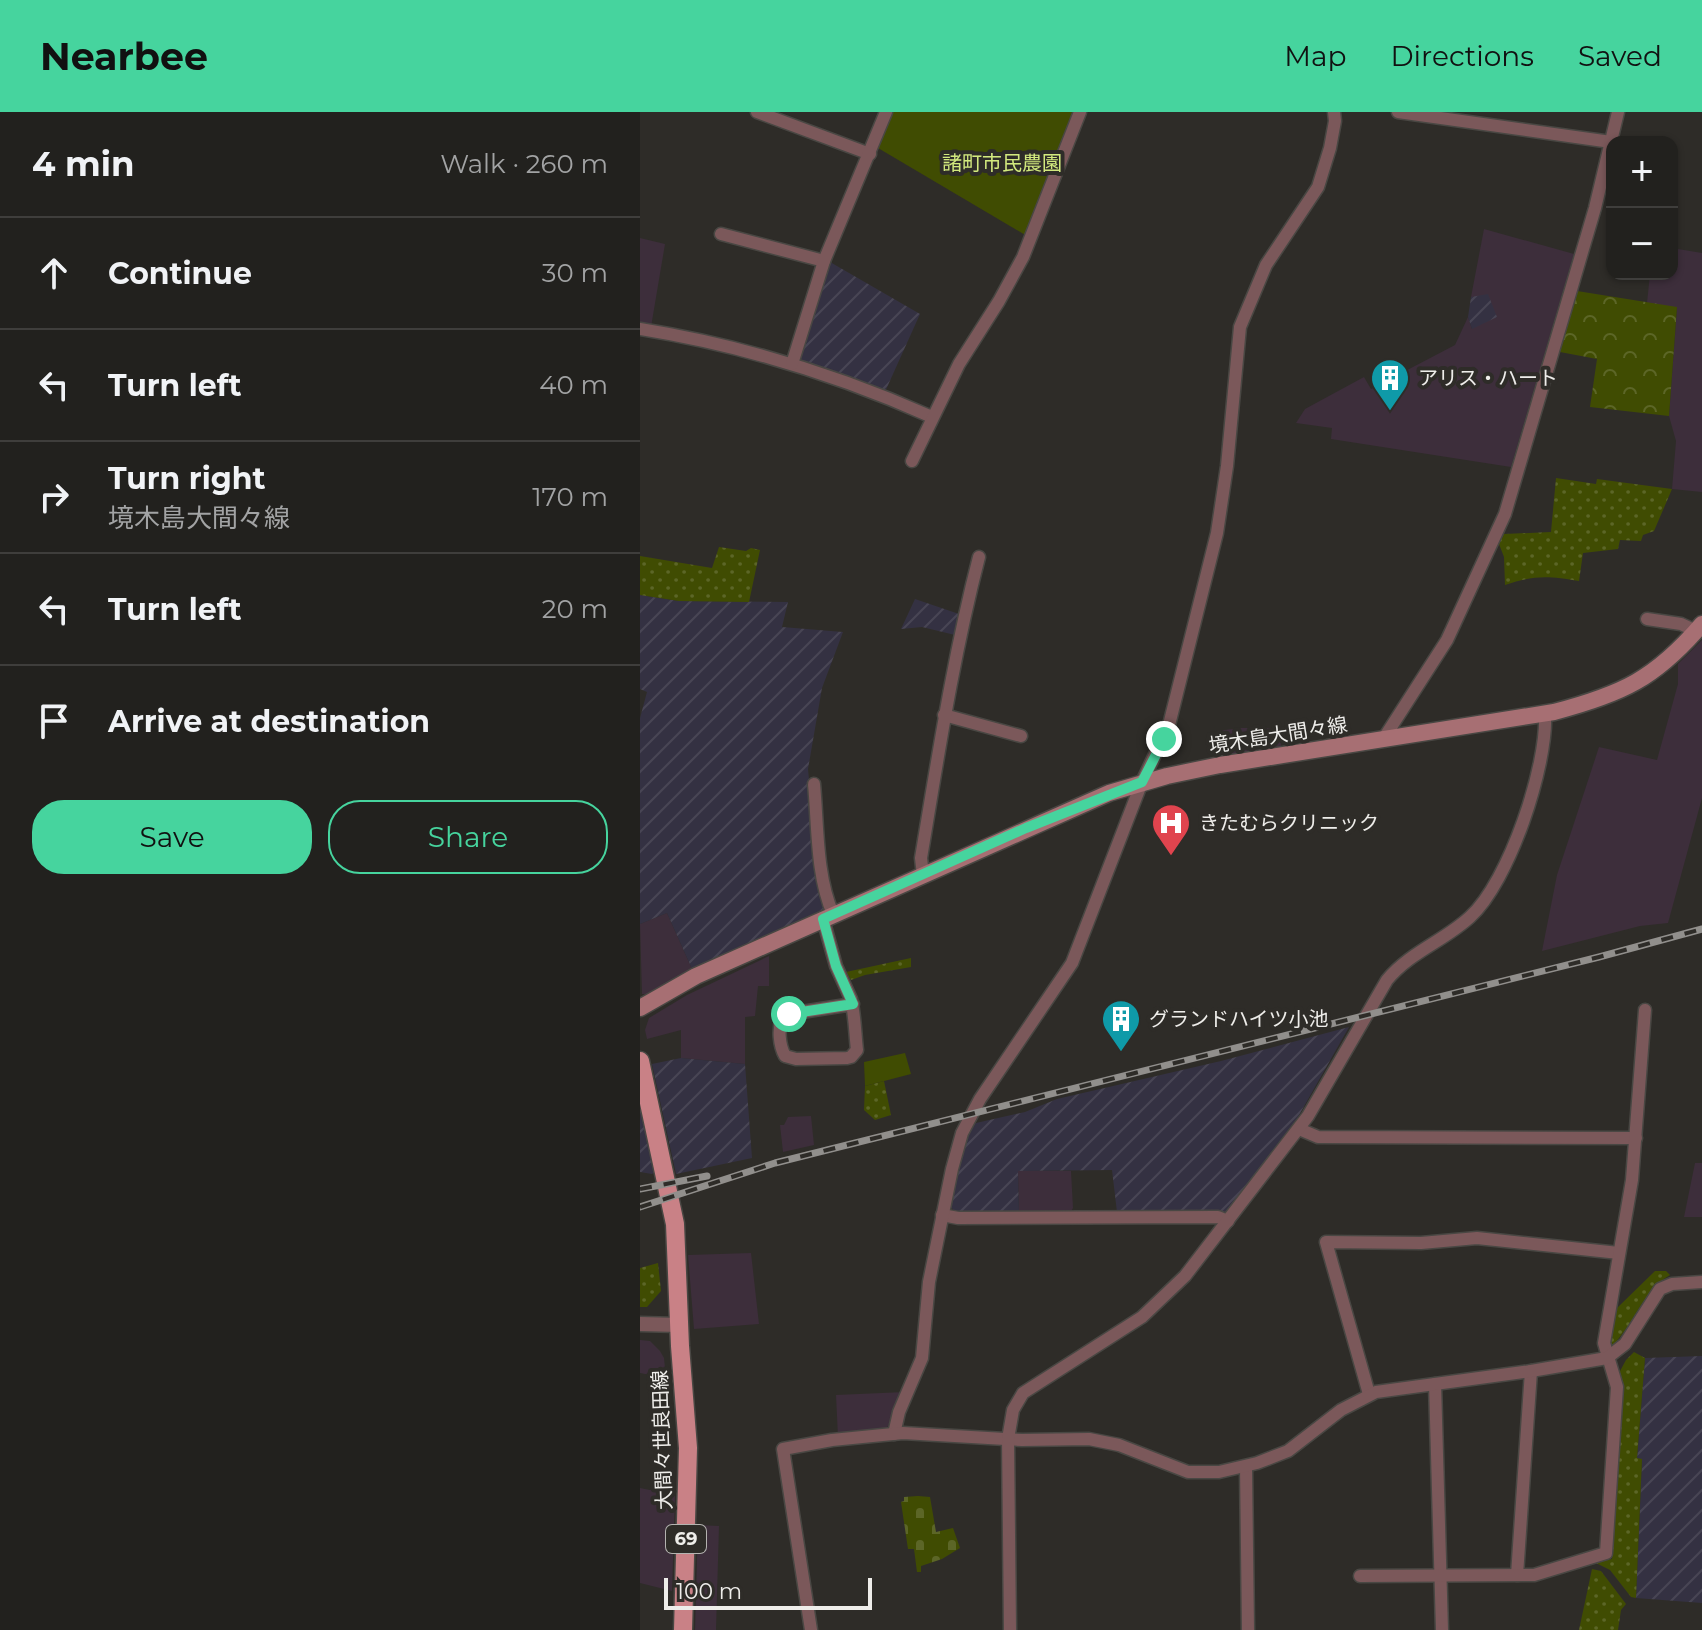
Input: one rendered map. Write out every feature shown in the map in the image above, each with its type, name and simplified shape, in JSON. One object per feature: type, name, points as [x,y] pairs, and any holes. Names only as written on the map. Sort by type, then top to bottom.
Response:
[{"type":"main road","name":"境木島大間々線","points":[[640,1008],[696,976],[828,916],[1069,809],[1142,782],[1229,763],[1545,713],[1589,703],[1632,686],[1669,660],[1699,628]]},
{"type":"main road","name":"大間々世良田線","points":[[640,1061],[675,1224],[688,1448],[683,1630]]},
{"type":"street","points":[[757,112],[870,154]]},
{"type":"street","points":[[792,364],[824,261],[886,112]]},
{"type":"street","points":[[912,461],[959,364],[1023,257],[1080,112]]},
{"type":"street","points":[[894,1434],[899,1412],[922,1358],[929,1282],[956,1152],[967,1123],[1072,963],[1142,782],[1169,725],[1217,533],[1241,322],[1266,265],[1318,187],[1330,148],[1334,112]]},
{"type":"street","points":[[1398,112],[1606,141]]},
{"type":"street","points":[[1612,136],[1618,112]]},
{"type":"street","points":[[1384,738],[1447,640],[1505,514],[1606,165]]},
{"type":"street","points":[[721,234],[824,261]]},
{"type":"street","points":[[640,329],[692,338],[792,364],[932,417]]},
{"type":"street","points":[[923,875],[921,858],[944,715],[960,630],[979,557]]},
{"type":"street","points":[[1647,619],[1699,628]]},
{"type":"street","points":[[1010,1630],[1008,1439],[1013,1410],[1023,1393],[1142,1317],[1185,1276],[1299,1129],[1387,980],[1412,956],[1471,916],[1490,889],[1526,812],[1545,741],[1545,713]]},
{"type":"street","points":[[944,715],[1021,736]]},
{"type":"street","points":[[814,784],[836,966],[853,1004],[857,1050],[851,1057],[796,1059],[785,1056],[781,1048],[782,1018],[789,1014],[853,1004]]},
{"type":"street","points":[[1360,1576],[1534,1575],[1604,1554],[1608,1550],[1617,1387],[1604,1343],[1629,1204],[1645,1010]]},
{"type":"street","points":[[1299,1129],[1318,1137],[1636,1138]]},
{"type":"street","points":[[942,1215],[958,1218],[1218,1217],[1228,1221]]},
{"type":"street","points":[[1369,1394],[1326,1242],[1421,1243],[1477,1238],[1619,1253]]},
{"type":"street","points":[[811,1630],[783,1449],[894,1434],[1079,1439],[1108,1442],[1169,1467],[1197,1473],[1246,1467],[1296,1447],[1341,1410],[1369,1394],[1607,1358],[1625,1344],[1660,1289],[1672,1284],[1702,1282]]},
{"type":"street","points":[[640,1324],[679,1325]]},
{"type":"street","points":[[1517,1575],[1531,1371]]},
{"type":"street","points":[[1435,1384],[1442,1630]]},
{"type":"street","points":[[1246,1467],[1248,1630]]},
{"type":"shaded area","points":[[1484,229],[1574,254],[1511,467],[1331,439],[1332,428],[1296,423],[1305,409],[1364,377],[1371,389],[1455,345],[1468,317],[1472,329],[1477,297],[1471,297]]},
{"type":"shaded area","points":[[640,238],[665,244],[651,327],[640,325]]},
{"type":"shaded area","points":[[1678,249],[1702,253],[1702,492],[1672,489],[1676,441],[1669,416],[1677,308],[1647,303],[1649,280],[1678,280]]},
{"type":"shaded area","points":[[830,262],[920,314],[884,394],[801,363],[799,359]]},
{"type":"shaded area","points":[[1488,294],[1497,317],[1472,329],[1468,317],[1471,297]]},
{"type":"shaded area","points":[[640,595],[679,601],[788,602],[782,627],[843,632],[822,688],[808,769],[824,909],[692,969],[667,913],[640,924],[640,718],[647,692],[640,689]]},
{"type":"shaded area","points":[[915,599],[959,614],[955,635],[922,627],[901,629]]},
{"type":"shaded area","points":[[1702,640],[1702,798],[1668,923],[1640,926],[1542,951],[1557,875],[1599,747],[1657,760],[1678,684],[1678,664]]},
{"type":"shaded area","points":[[1280,728],[1281,746],[1222,756],[1217,731]]},
{"type":"shaded area","points":[[667,913],[692,969],[648,994],[642,994],[640,924]]},
{"type":"shaded area","points":[[769,956],[769,986],[758,986],[755,1016],[745,1017],[745,1064],[681,1058],[681,1030],[647,1039],[645,1030],[649,1018],[687,995]]},
{"type":"shaded area","points":[[1349,1027],[1298,1117],[1226,1213],[1117,1212],[1112,1170],[1018,1171],[1019,1213],[956,1213],[950,1206],[958,1159],[965,1139],[976,1123],[1025,1112],[1057,1099]]},
{"type":"shaded area","points":[[681,1058],[745,1064],[752,1158],[676,1174],[652,1064]]},
{"type":"shaded area","points":[[640,1103],[655,1172],[652,1174],[640,1172]]},
{"type":"shaded area","points":[[811,1116],[814,1145],[783,1152],[780,1125],[784,1125],[788,1117]]},
{"type":"shaded area","points":[[1695,1163],[1702,1163],[1702,1217],[1684,1217]]},
{"type":"shaded area","points":[[1018,1171],[1071,1171],[1073,1208],[1070,1213],[1019,1213]]},
{"type":"shaded area","points":[[751,1253],[759,1324],[694,1329],[688,1255]]},
{"type":"shaded area","points":[[640,1340],[650,1341],[660,1351],[666,1378],[640,1373]]},
{"type":"shaded area","points":[[1702,1356],[1702,1603],[1636,1598],[1642,1460],[1637,1459],[1645,1358]]},
{"type":"shaded area","points":[[905,1392],[885,1432],[838,1437],[836,1395]]},
{"type":"shaded area","points":[[640,1488],[675,1495],[672,1591],[640,1583]]},
{"type":"shaded area","points":[[698,1525],[719,1526],[716,1630],[695,1630]]},
{"type":"green space","name":"諸町市民農園","points":[[891,112],[1075,112],[1027,236],[878,148]]},
{"type":"green space","points":[[1577,291],[1677,307],[1669,416],[1590,407],[1597,359],[1560,352]]},
{"type":"green space","points":[[1556,478],[1596,484],[1597,479],[1672,489],[1654,531],[1643,535],[1641,541],[1620,540],[1618,549],[1583,553],[1579,581],[1542,577],[1505,585],[1504,557],[1499,544],[1504,534],[1551,532]]},
{"type":"green space","points":[[719,547],[760,550],[749,602],[679,601],[640,595],[640,556],[712,568]]},
{"type":"green space","points":[[911,958],[911,967],[851,980],[846,972]]},
{"type":"green space","points":[[905,1053],[911,1074],[865,1086],[864,1062]]},
{"type":"green space","points":[[884,1081],[891,1115],[875,1120],[864,1110],[865,1086]]},
{"type":"green space","points":[[658,1263],[661,1291],[647,1307],[640,1307],[640,1268]]},
{"type":"green space","points":[[1655,1271],[1666,1271],[1670,1275],[1652,1290],[1610,1348],[1606,1346],[1615,1310]]},
{"type":"green space","points":[[1634,1352],[1645,1358],[1637,1458],[1642,1459],[1636,1598],[1631,1597],[1610,1570],[1594,1562],[1612,1559],[1621,1405],[1619,1373]]},
{"type":"green space","points":[[904,1497],[930,1497],[936,1532],[953,1528],[960,1548],[942,1559],[921,1566],[921,1572],[917,1572],[914,1549],[908,1549],[901,1502]]},
{"type":"green space","points":[[1592,1569],[1601,1571],[1626,1604],[1621,1610],[1618,1630],[1579,1630]]},
{"type":"railway","points":[[640,1207],[775,1163],[1702,929]]},
{"type":"railway","points":[[640,1189],[707,1176]]},
{"type":"place","name":"アリス・ハート","points":[[1390,412]]},
{"type":"place","name":"きたむらクリニック","points":[[1171,857]]},
{"type":"place","name":"グランドハイツ小池","points":[[1121,1053]]},
{"type":"route","points":[[789,1014],[853,1004],[836,966],[823,919],[1026,828],[1142,782],[1164,739]]}]
